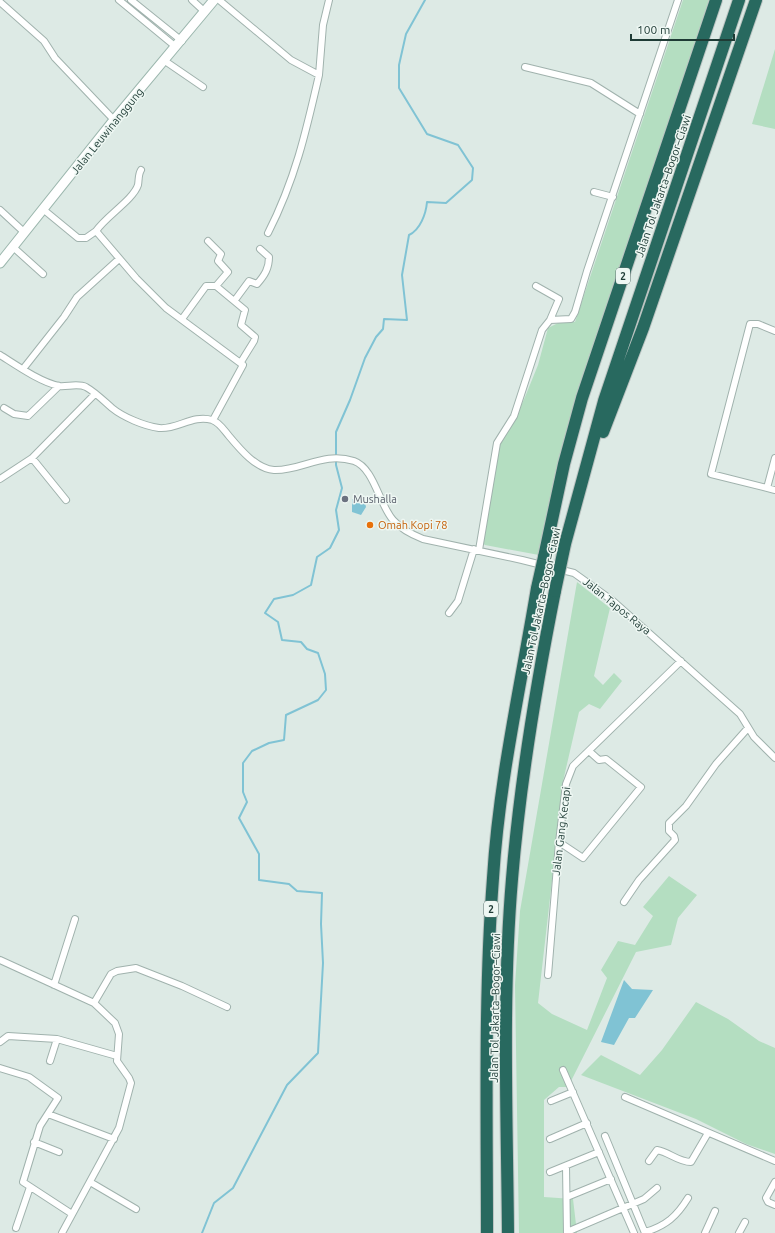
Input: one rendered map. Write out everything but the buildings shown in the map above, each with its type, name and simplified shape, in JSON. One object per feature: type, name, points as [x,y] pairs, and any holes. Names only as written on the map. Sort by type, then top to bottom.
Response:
[{"type":"highway","name":"Jalan Tol Jakarta–Bogor–Ciawi","points":[[487,1233],[487,984],[493,876],[503,790],[537,588],[564,464],[582,398],[716,0]]},
{"type":"highway","name":"Jalan Tol Jakarta–Bogor–Ciawi","points":[[508,1233],[506,996],[512,881],[534,700],[565,544],[604,401],[739,0]]},
{"type":"highway","points":[[570,526],[600,440],[648,314],[756,0]]},
{"type":"main road","name":"Jalan Leuwinanggung","points":[[0,263],[44,210],[114,120],[165,61],[214,0]]},
{"type":"street","points":[[10,0],[2,4],[44,41],[55,58],[114,120]]},
{"type":"street","points":[[119,0],[179,44]]},
{"type":"street","points":[[131,0],[179,44]]},
{"type":"street","points":[[192,0],[205,12]]},
{"type":"street","points":[[219,0],[291,60],[319,74]]},
{"type":"street","points":[[268,233],[286,196],[294,174],[319,74],[323,25],[329,0]]},
{"type":"street","points":[[550,320],[570,319],[573,317],[678,0]]},
{"type":"street","points":[[165,61],[203,87]]},
{"type":"street","points":[[525,67],[591,83],[640,114]]},
{"type":"street","points":[[44,210],[78,238],[86,238],[96,232],[104,221],[128,198],[137,186],[141,170]]},
{"type":"street","points":[[594,192],[613,197]]},
{"type":"street","points":[[0,210],[25,233]]},
{"type":"street","points":[[0,355],[59,386],[82,386],[122,414],[154,427],[165,428],[202,418],[213,420],[228,391],[243,368],[243,365],[151,294],[96,232]]},
{"type":"street","points":[[208,241],[222,254],[218,261],[228,272],[216,286]]},
{"type":"street","points":[[13,247],[43,274]]},
{"type":"street","points":[[235,300],[249,281],[256,284],[266,272],[269,264],[269,257],[260,249]]},
{"type":"street","points":[[23,368],[64,317],[77,297],[119,259]]},
{"type":"street","points":[[182,319],[206,286],[216,286],[235,300],[245,312],[242,326],[255,338],[241,362]]},
{"type":"street","points":[[449,613],[458,601],[476,549],[497,442],[514,416],[539,336],[550,320],[560,299],[536,286]]},
{"type":"street","points":[[775,331],[758,324],[750,324],[711,474],[775,490]]},
{"type":"street","points":[[4,408],[14,414],[28,416],[59,386]]},
{"type":"street","points":[[0,479],[32,458],[95,394]]},
{"type":"street","name":"Jalan Tapos Raya","points":[[213,420],[220,425],[248,456],[268,469],[274,470],[291,467],[318,459],[335,457],[354,461],[369,474],[383,504],[393,520],[412,534],[424,539],[476,549],[574,573],[613,601],[740,714],[748,728],[774,755]]},
{"type":"street","points":[[32,458],[66,500]]},
{"type":"street","points":[[767,488],[775,458]]},
{"type":"street","name":"Jalan Gang Kecapi","points":[[548,976],[559,842],[569,776],[573,766],[681,661]]},
{"type":"street","points":[[624,902],[639,880],[675,840],[674,836],[669,831],[669,823],[686,806],[716,764],[748,728]]},
{"type":"street","points":[[559,842],[583,858],[641,787],[604,758],[599,760],[589,751]]},
{"type":"street","points":[[54,985],[75,919]]},
{"type":"street","points":[[0,960],[94,1003],[115,1023],[119,1034],[117,1056],[118,1064],[130,1078],[131,1083],[119,1128],[62,1233]]},
{"type":"street","points":[[94,1003],[111,974],[117,971],[136,968],[182,986],[227,1007]]},
{"type":"street","points":[[0,1042],[8,1036],[57,1039],[117,1056]]},
{"type":"street","points":[[50,1061],[57,1039]]},
{"type":"street","points":[[0,1068],[29,1077],[58,1097],[58,1102],[40,1126],[23,1181],[72,1214]]},
{"type":"street","points":[[563,1070],[634,1233]]},
{"type":"street","points":[[551,1101],[573,1092]]},
{"type":"street","points":[[625,1097],[775,1161]]},
{"type":"street","points":[[48,1114],[114,1139]]},
{"type":"street","points":[[550,1139],[587,1123]]},
{"type":"street","points":[[649,1161],[657,1150],[663,1151],[684,1162],[691,1162],[708,1133]]},
{"type":"street","points":[[605,1136],[645,1232],[670,1221],[680,1212],[688,1198]]},
{"type":"street","points":[[34,1142],[59,1152]]},
{"type":"street","points":[[550,1172],[599,1152]]},
{"type":"street","points":[[566,1166],[567,1233],[650,1196],[657,1188]]},
{"type":"street","points":[[566,1197],[611,1179]]},
{"type":"street","points":[[90,1182],[136,1209]]},
{"type":"street","points":[[775,1182],[766,1198],[768,1202],[775,1205]]},
{"type":"street","points":[[16,1228],[30,1187]]},
{"type":"street","points":[[705,1233],[715,1211]]},
{"type":"street","points":[[739,1233],[745,1222]]},
{"type":"green space","points":[[683,0],[716,0],[582,398],[539,555],[485,545],[481,542],[498,443],[514,421],[525,397],[538,365],[548,328],[560,322],[575,322]]},
{"type":"green space","points":[[775,49],[775,129],[752,124]]},
{"type":"green space","points":[[577,582],[610,608],[594,676],[603,685],[614,673],[622,681],[600,709],[589,704],[579,712],[561,790],[562,793],[538,1003],[552,1014],[587,1030],[607,978],[601,970],[618,941],[635,945],[653,916],[643,907],[669,876],[697,895],[678,918],[671,945],[636,952],[568,1087],[559,1087],[544,1100],[544,1197],[573,1199],[577,1233],[519,1233],[515,985],[520,911]]},
{"type":"green space","points":[[696,1002],[728,1019],[759,1041],[775,1048],[775,1154],[746,1144],[696,1119],[581,1075],[601,1055],[640,1075],[662,1050]]},
{"type":"water","points":[[352,499],[365,503],[366,507],[361,515],[352,512]]},
{"type":"water","points":[[624,980],[632,989],[653,990],[635,1018],[629,1018],[614,1045],[601,1042]]},
{"type":"waterway","points":[[202,1233],[214,1203],[233,1188],[287,1085],[318,1053],[323,963],[321,924],[322,893],[297,891],[289,884],[259,880],[259,854],[239,818],[247,802],[243,792],[243,763],[252,751],[269,743],[284,740],[286,715],[318,700],[326,690],[325,674],[318,653],[307,649],[301,642],[282,640],[278,622],[265,613],[274,599],[293,595],[311,585],[317,557],[330,548],[339,530],[336,510],[342,488],[336,465],[336,432],[350,400],[365,358],[376,337],[383,329],[384,319],[407,320],[402,275],[409,235],[413,233],[422,221],[427,202],[446,203],[472,180],[473,168],[458,145],[427,134],[399,88],[399,65],[406,34],[425,0]]},
{"type":"place","name":"Mushalla","points":[[345,499]]},
{"type":"place","name":"Omah Kopi 78","points":[[370,525]]}]
